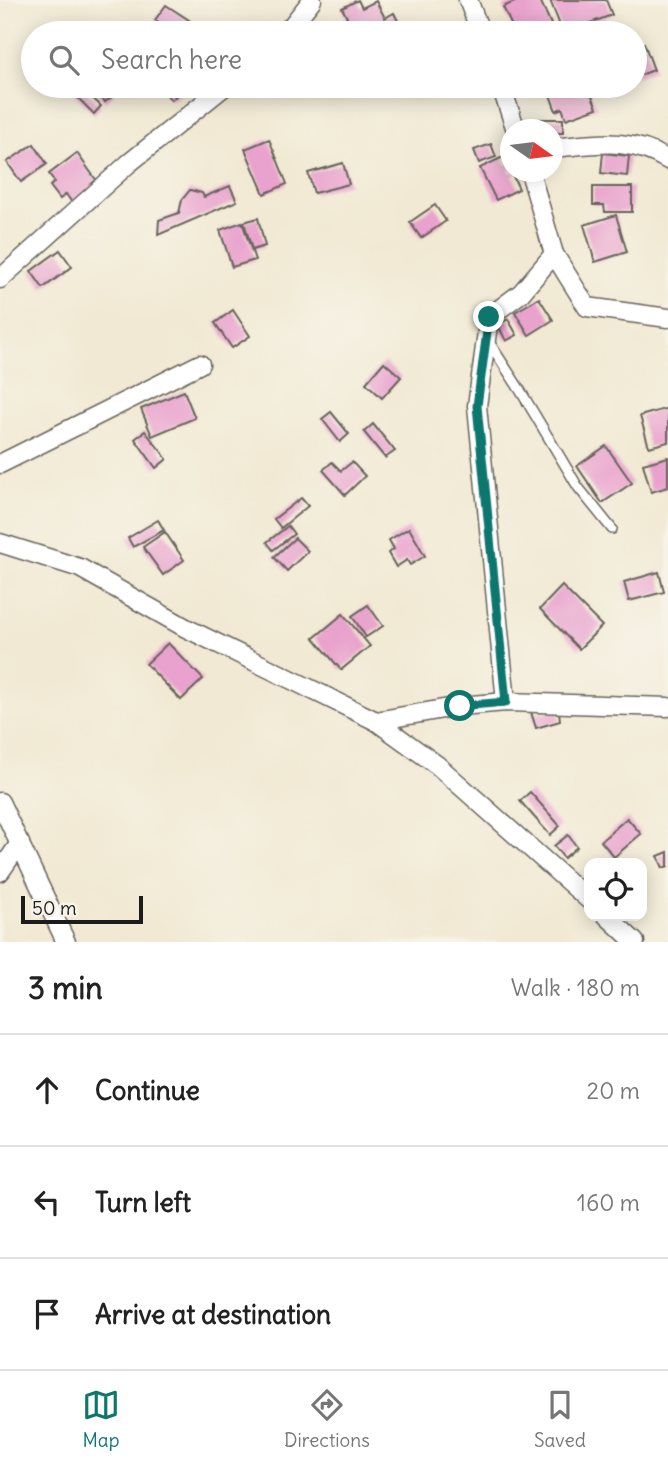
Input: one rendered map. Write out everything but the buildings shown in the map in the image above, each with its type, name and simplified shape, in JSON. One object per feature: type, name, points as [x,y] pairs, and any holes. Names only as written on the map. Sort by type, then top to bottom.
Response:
[{"type":"street","points":[[295,21],[312,0]]},
{"type":"street","points":[[468,0],[476,21]]},
{"type":"street","points":[[0,279],[128,163],[210,98]]},
{"type":"street","points":[[504,98],[512,119]]},
{"type":"street","points":[[563,147],[637,145],[668,160]]},
{"type":"street","points":[[533,182],[554,254],[587,307],[668,318]]},
{"type":"street","points":[[506,702],[477,406],[489,317],[521,293],[554,254]]},
{"type":"street","points":[[0,464],[200,364]]},
{"type":"street","points":[[0,543],[80,568],[186,628],[376,721],[437,765],[584,896]]},
{"type":"street","points":[[376,721],[460,706],[506,702],[668,707]]},
{"type":"street","points":[[0,802],[66,942]]},
{"type":"street","points":[[0,872],[20,843]]},
{"type":"street","points":[[612,921],[635,942]]},
{"type":"lane","points":[[486,338],[578,487],[612,529]]},
{"type":"route","points":[[460,706],[506,702],[477,406],[489,317]]}]
